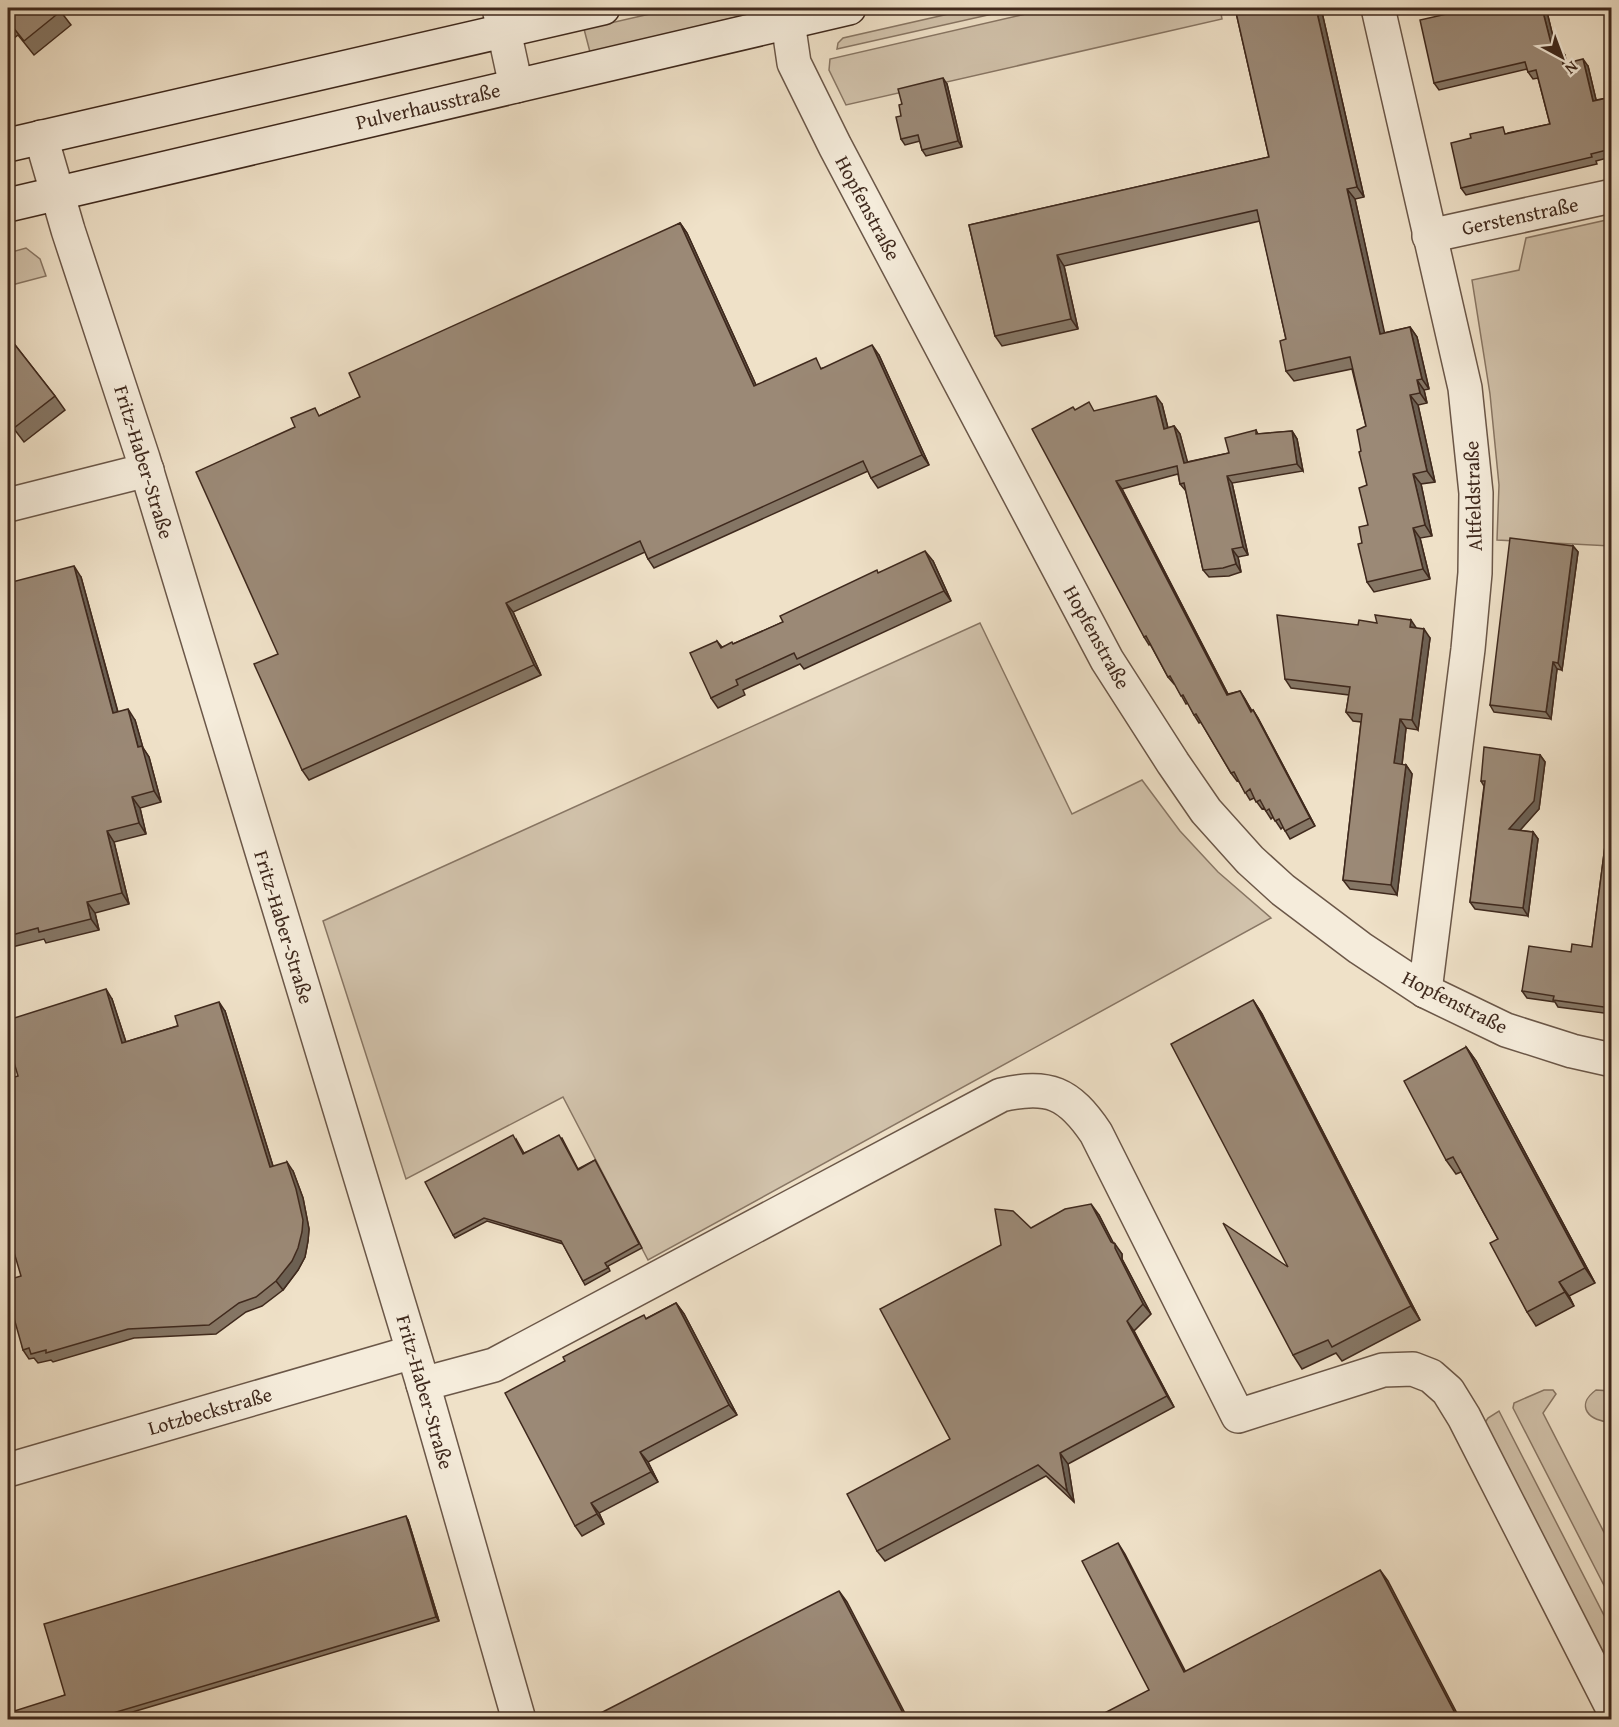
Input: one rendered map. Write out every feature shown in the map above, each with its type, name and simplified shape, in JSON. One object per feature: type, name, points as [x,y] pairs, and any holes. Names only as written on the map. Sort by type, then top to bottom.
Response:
[{"type":"street","points":[[8,145],[501,19],[603,8]]},
{"type":"street","name":"Pulverhausstraße","points":[[8,205],[849,8]]},
{"type":"street","name":"Altfeldstraße","points":[[1378,8],[1465,388],[1473,444],[1476,493],[1475,573],[1468,649],[1425,991]]},
{"type":"street","points":[[501,19],[516,86]]},
{"type":"street","name":"Hopfenstraße","points":[[788,22],[794,63],[835,146],[1107,660],[1206,811],[1250,860],[1314,915],[1425,991],[1506,1030],[1572,1051],[1611,1060]]},
{"type":"street","name":"Fritz-Haber-Straße","points":[[41,137],[147,470],[423,1384],[519,1719]]},
{"type":"street","name":"Gerstenstraße","points":[[1429,236],[1611,196]]},
{"type":"street","points":[[8,505],[147,470]]},
{"type":"street","points":[[423,1384],[494,1365],[1001,1095],[1032,1090],[1047,1092],[1072,1104],[1096,1133],[1238,1416],[1383,1370],[1413,1369],[1431,1376],[1448,1391],[1470,1428],[1611,1707]]},
{"type":"street","name":"Lotzbeckstraße","points":[[8,1470],[413,1352]]},
{"type":"shaded area","points":[[676,8],[775,8],[590,52],[584,29]]},
{"type":"shaded area","points":[[975,8],[1019,8],[837,49],[838,43],[843,38]]},
{"type":"shaded area","points":[[1052,8],[1141,8],[1141,10],[1220,8],[1222,19],[846,105],[829,70],[830,59]]},
{"type":"shaded area","points":[[1611,219],[1611,546],[1497,540],[1499,485],[1490,394],[1472,280],[1519,270],[1526,238]]},
{"type":"shaded area","points":[[26,248],[40,259],[46,276],[8,286],[8,253]]},
{"type":"shaded area","points":[[980,623],[1072,814],[1142,780],[1180,831],[1218,872],[1271,918],[648,1260],[563,1097],[406,1179],[323,921]]},
{"type":"shaded area","points":[[1544,1390],[1553,1390],[1556,1394],[1543,1413],[1611,1546],[1611,1599],[1513,1408],[1514,1403]]},
{"type":"shaded area","points":[[1596,1390],[1611,1391],[1611,1422],[1597,1419],[1587,1412],[1586,1402]]},
{"type":"shaded area","points":[[1499,1411],[1611,1629],[1611,1681],[1484,1424],[1488,1418]]},
{"type":"building","points":[[8,8],[58,8],[61,11],[24,41],[8,21]]},
{"type":"building","points":[[1235,8],[1316,8],[1357,187],[1347,189],[1380,334],[1410,327],[1422,379],[1417,380],[1420,393],[1410,395],[1427,471],[1413,474],[1425,525],[1413,528],[1423,569],[1367,582],[1358,544],[1362,543],[1359,527],[1368,525],[1359,488],[1367,485],[1359,452],[1361,451],[1357,430],[1366,426],[1350,357],[1286,371],[1280,341],[1286,339],[1257,210],[1057,255],[1071,319],[995,336],[969,225],[1269,157]]},
{"type":"building","points":[[1473,8],[1542,8],[1553,51],[1560,48],[1563,64],[1583,59],[1593,101],[1607,98],[1611,104],[1611,149],[1591,154],[1592,157],[1461,188],[1451,143],[1471,138],[1470,134],[1503,127],[1505,134],[1550,124],[1536,70],[1528,72],[1525,62],[1434,83],[1420,20]]},
{"type":"building","points":[[943,78],[958,141],[922,150],[918,135],[901,139],[896,117],[901,116],[899,105],[902,104],[898,89]]},
{"type":"building","points":[[680,223],[754,386],[816,358],[821,369],[872,345],[922,455],[871,478],[863,461],[648,559],[640,541],[506,603],[534,665],[302,770],[254,664],[278,654],[196,472],[295,427],[291,418],[315,408],[319,416],[360,397],[349,373]]},
{"type":"building","points":[[8,336],[55,396],[14,428],[8,419]]},
{"type":"building","points":[[1156,396],[1164,429],[1174,426],[1184,463],[1229,453],[1225,438],[1256,430],[1256,434],[1292,431],[1297,464],[1227,476],[1243,547],[1232,549],[1236,564],[1223,568],[1203,570],[1184,483],[1180,484],[1177,466],[1116,481],[1227,695],[1240,691],[1251,712],[1253,710],[1310,818],[1285,831],[1279,819],[1275,821],[1269,809],[1266,811],[1260,800],[1256,802],[1250,789],[1245,793],[1196,714],[1194,715],[1183,695],[1181,696],[1170,676],[1168,677],[1146,636],[1144,637],[1032,429],[1073,407],[1075,410],[1089,402],[1094,411]]},
{"type":"building","points":[[1510,538],[1573,546],[1558,663],[1553,662],[1546,712],[1490,705]]},
{"type":"building","points":[[925,551],[944,591],[797,659],[794,653],[736,680],[738,685],[711,698],[690,653],[717,641],[721,648],[732,642],[733,644],[783,622],[780,616],[877,570],[878,573]]},
{"type":"building","points":[[74,566],[113,713],[128,709],[138,747],[142,746],[154,791],[132,797],[139,823],[107,831],[122,893],[87,902],[91,919],[39,932],[38,928],[8,936],[8,583]]},
{"type":"building","points":[[1277,615],[1358,625],[1359,620],[1377,623],[1375,615],[1411,620],[1410,627],[1424,629],[1412,720],[1400,719],[1394,763],[1406,765],[1391,885],[1343,880],[1362,714],[1346,712],[1350,687],[1285,679]]},
{"type":"building","points":[[1484,747],[1540,755],[1534,801],[1509,829],[1533,832],[1523,908],[1470,902],[1485,781],[1481,781]]},
{"type":"building","points":[[1611,799],[1611,1008],[1553,1000],[1554,996],[1522,991],[1529,946],[1571,952],[1572,944],[1592,947]]},
{"type":"building","points":[[106,989],[122,1043],[178,1026],[175,1016],[219,1002],[270,1167],[287,1162],[303,1220],[302,1232],[292,1261],[276,1281],[256,1297],[239,1303],[209,1325],[128,1329],[46,1353],[46,1350],[31,1354],[29,1348],[23,1350],[8,1297],[8,1287],[12,1285],[11,1279],[21,1276],[8,1232],[8,1079],[18,1076],[8,1042],[8,1020]]},
{"type":"building","points":[[1253,1000],[1411,1306],[1332,1347],[1328,1340],[1293,1355],[1223,1223],[1288,1267],[1171,1044]]},
{"type":"building","points":[[1466,1047],[1585,1268],[1559,1282],[1565,1292],[1527,1312],[1490,1243],[1498,1239],[1453,1157],[1446,1160],[1404,1081]]},
{"type":"building","points":[[513,1135],[523,1154],[559,1135],[578,1170],[595,1160],[639,1244],[605,1263],[608,1268],[583,1281],[561,1241],[484,1218],[453,1235],[425,1182]]},
{"type":"building","points":[[1091,1204],[1111,1242],[1115,1244],[1143,1304],[1127,1321],[1167,1396],[1060,1453],[1067,1491],[1038,1465],[877,1551],[847,1494],[950,1439],[880,1309],[1001,1245],[995,1209],[1013,1211],[1031,1228],[1065,1209]]},
{"type":"building","points":[[676,1303],[729,1405],[640,1452],[651,1472],[591,1503],[597,1514],[575,1526],[505,1393],[565,1361],[563,1357],[644,1315],[646,1319]]},
{"type":"building","points":[[406,1516],[436,1617],[93,1719],[8,1719],[8,1713],[65,1695],[44,1624]]},
{"type":"building","points":[[1118,1543],[1184,1672],[1380,1570],[1458,1719],[1093,1719],[1149,1690],[1082,1561]]},
{"type":"building","points":[[839,1591],[906,1719],[589,1719]]},
{"type":"building","points":[[270,1714],[271,1719],[253,1719]]}]
